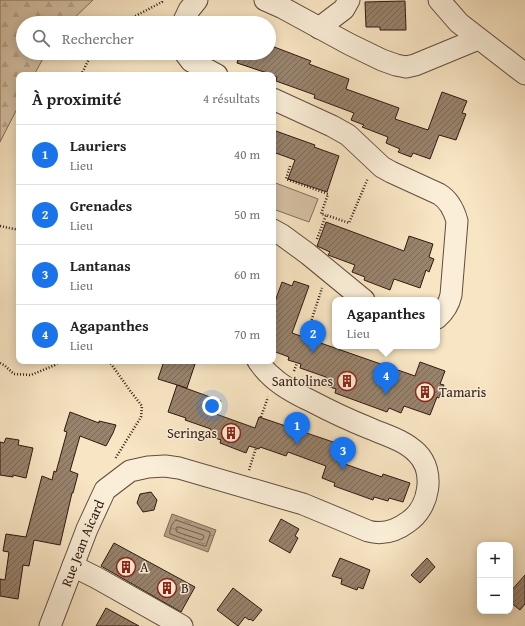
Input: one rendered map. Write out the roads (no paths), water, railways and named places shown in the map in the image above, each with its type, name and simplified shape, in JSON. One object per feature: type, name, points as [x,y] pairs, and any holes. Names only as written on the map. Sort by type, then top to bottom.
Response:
[{"type":"street","points":[[186,16],[197,0]]},
{"type":"street","points":[[265,0],[382,60],[406,67],[415,65],[478,39]]},
{"type":"street","points":[[319,28],[344,9],[349,0]]},
{"type":"street","points":[[439,0],[459,23],[525,74]]},
{"type":"street","points":[[190,60],[211,72]]},
{"type":"street","points":[[276,100],[348,135],[382,167],[445,198],[455,213],[457,221],[451,294],[445,310],[440,315]]},
{"type":"street","points":[[276,232],[310,256],[360,297]]},
{"type":"street","name":"Rue Jean Aicard","points":[[50,626],[87,529],[106,490],[121,467],[165,466],[179,468],[303,504],[368,531],[381,533],[389,532],[409,522],[415,516],[421,508],[426,496],[429,478],[423,460],[417,453],[402,442],[324,408],[291,391],[270,375],[261,364]]},
{"type":"street","points":[[73,566],[182,626]]},
{"type":"water","points":[[172,514],[216,530],[208,552],[164,536]]},
{"type":"place","name":"Grenades","points":[[313,353]]},
{"type":"place","name":"Santolines","points":[[347,381]]},
{"type":"place","name":"Tamaris","points":[[425,392]]},
{"type":"place","name":"Agapanthes","points":[[386,395]]},
{"type":"place","name":"Seringas","points":[[231,433]]},
{"type":"place","name":"Lauriers","points":[[297,445]]},
{"type":"place","name":"Lantanas","points":[[343,470]]},
{"type":"place","name":"A","points":[[126,567]]},
{"type":"place","name":"B","points":[[167,588]]}]
